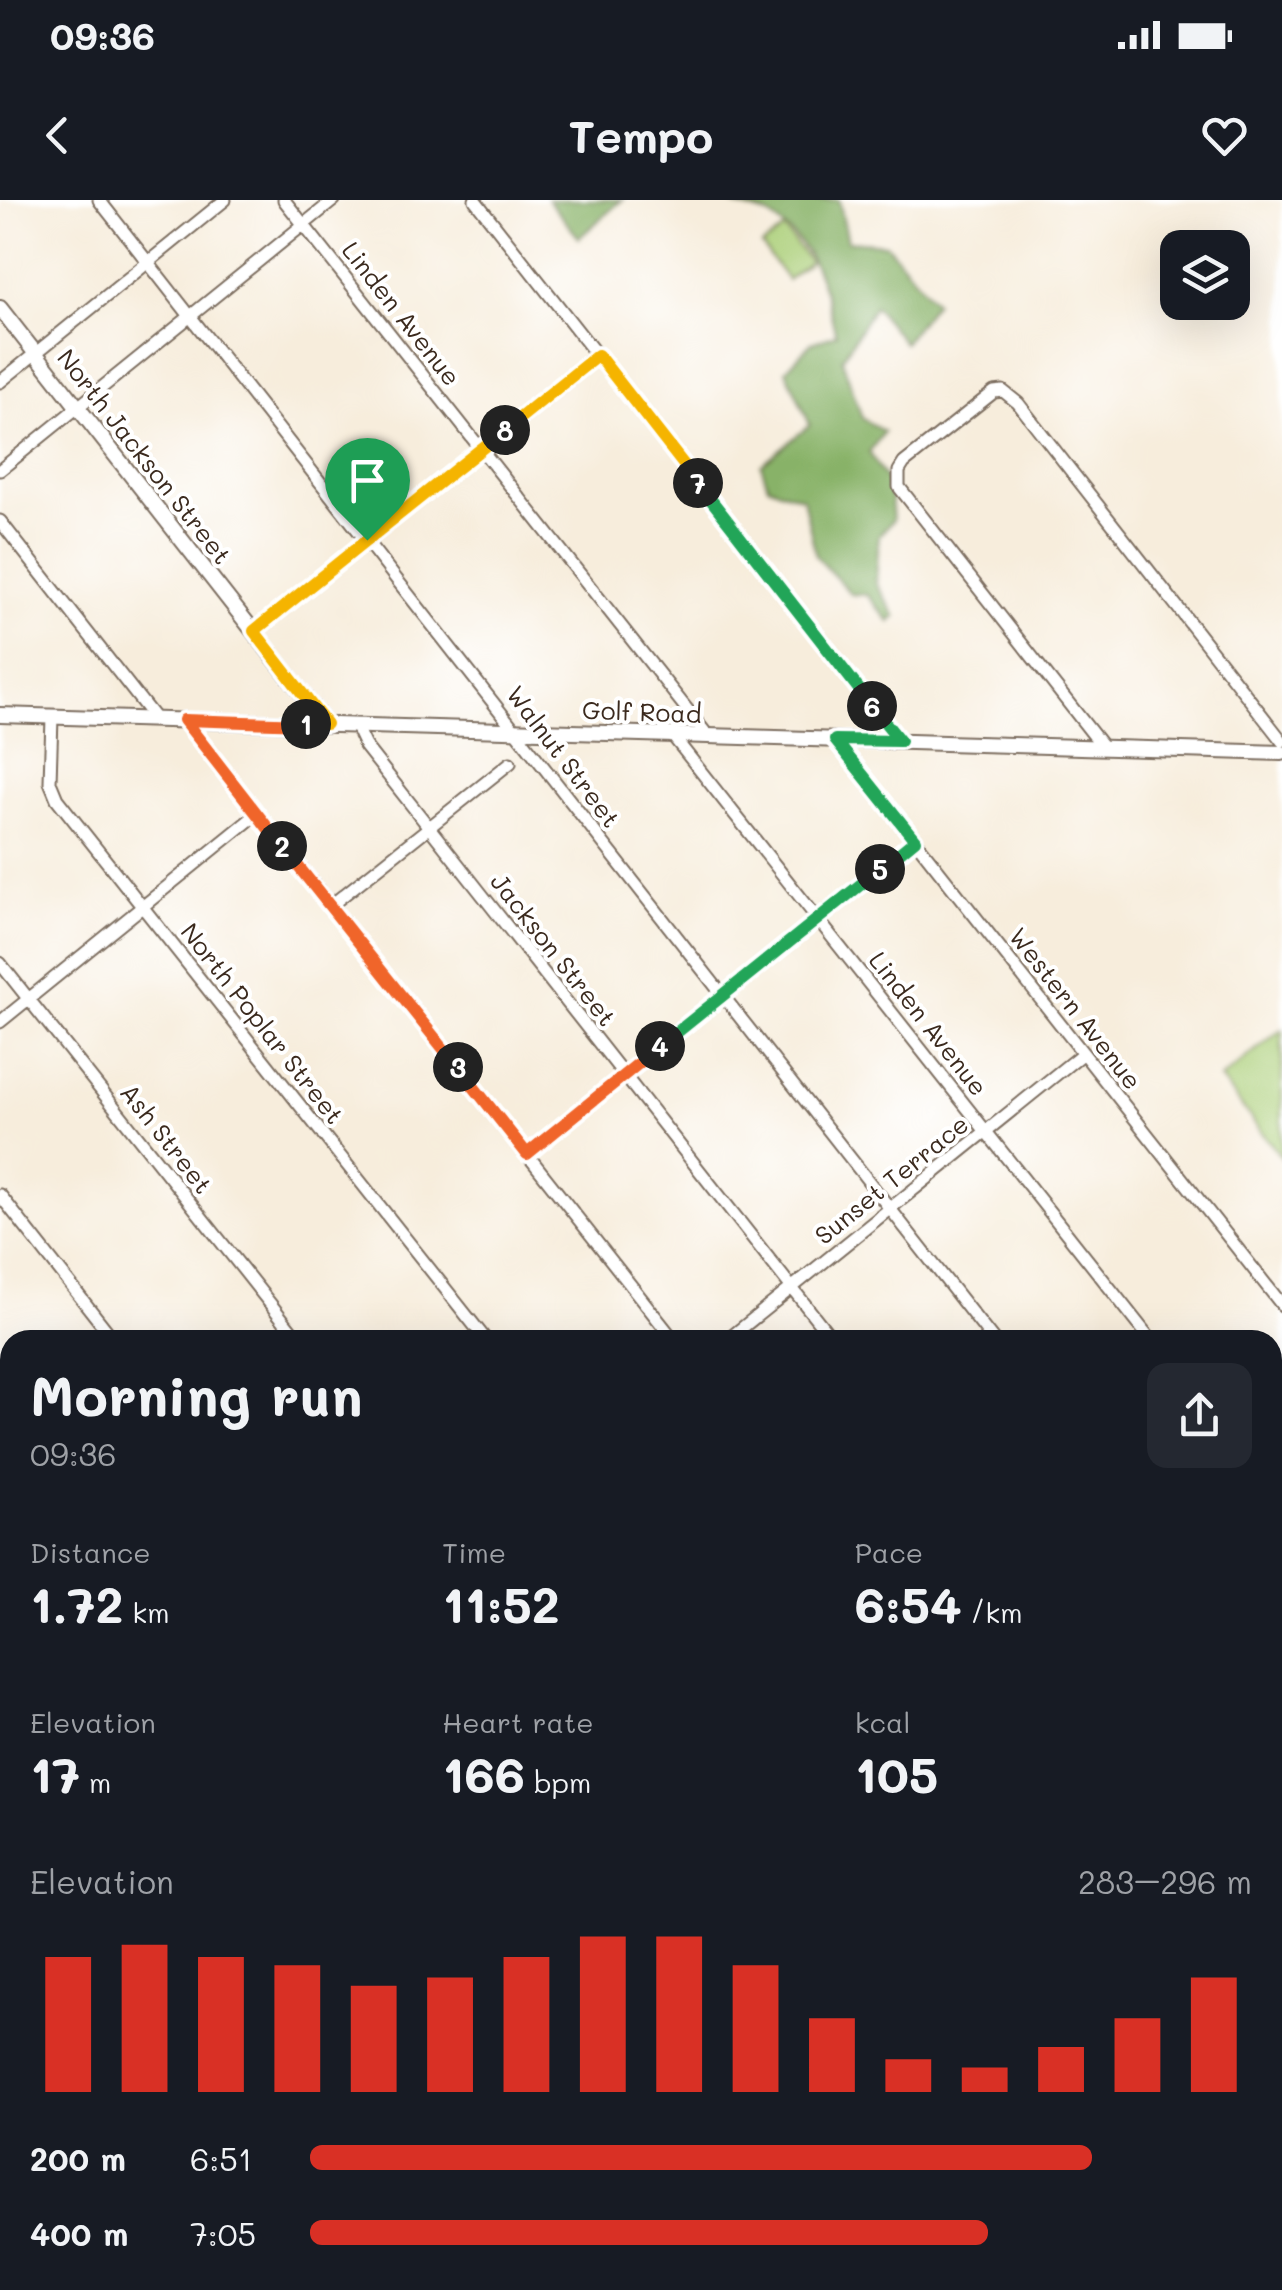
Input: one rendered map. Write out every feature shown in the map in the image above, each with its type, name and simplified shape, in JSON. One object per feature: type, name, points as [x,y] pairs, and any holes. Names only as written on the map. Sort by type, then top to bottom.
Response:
[{"type":"street","name":"Walnut Street","points":[[99,200],[985,1330]]},
{"type":"street","points":[[0,382],[224,200]]},
{"type":"street","name":"Linden Avenue","points":[[284,200],[708,736]]},
{"type":"street","points":[[0,470],[334,200]]},
{"type":"street","points":[[475,200],[900,741]]},
{"type":"street","name":"North Jackson Street","points":[[0,308],[254,631]]},
{"type":"street","points":[[326,724],[254,631],[598,355]]},
{"type":"street","points":[[1103,748],[899,487],[899,471],[904,464],[994,392],[1008,393],[1282,741]]},
{"type":"street","points":[[0,521],[156,720]]},
{"type":"street","name":"Golf Road","points":[[0,715],[1282,753]]},
{"type":"street","name":"North Poplar Street","points":[[52,717],[50,782],[57,799],[478,1330]]},
{"type":"street","points":[[184,720],[666,1330]]},
{"type":"street","name":"Jackson Street","points":[[355,725],[365,746],[825,1330]]},
{"type":"street","name":"Linden Avenue","points":[[672,735],[1143,1330]]},
{"type":"street","name":"Western Avenue","points":[[835,740],[1282,1305]]},
{"type":"street","points":[[330,906],[510,762]]},
{"type":"street","points":[[0,1022],[257,814]]},
{"type":"street","points":[[527,1154],[915,840]]},
{"type":"street","name":"Ash Street","points":[[0,963],[291,1330]]},
{"type":"street","name":"Sunset Terrace","points":[[740,1330],[1083,1053]]},
{"type":"street","points":[[0,1195],[106,1330]]},
{"type":"green space","points":[[548,200],[622,200],[579,238]]},
{"type":"green space","points":[[727,200],[839,200],[848,241],[886,244],[935,302],[904,343],[874,306],[842,359],[862,418],[884,432],[869,452],[890,486],[893,520],[879,535],[876,583],[896,617],[890,622],[867,595],[851,594],[816,556],[803,498],[768,486],[761,465],[810,425],[786,370],[811,343],[836,334],[816,268],[799,241],[766,214]]},
{"type":"green space","points":[[784,229],[810,262],[787,280],[762,246]]},
{"type":"green space","points":[[1282,1029],[1282,1158],[1220,1079]]},
{"type":"route","points":[[598,355],[900,741],[835,740],[915,840],[527,1154],[184,720],[326,724],[254,631],[367,540],[598,355]]}]
